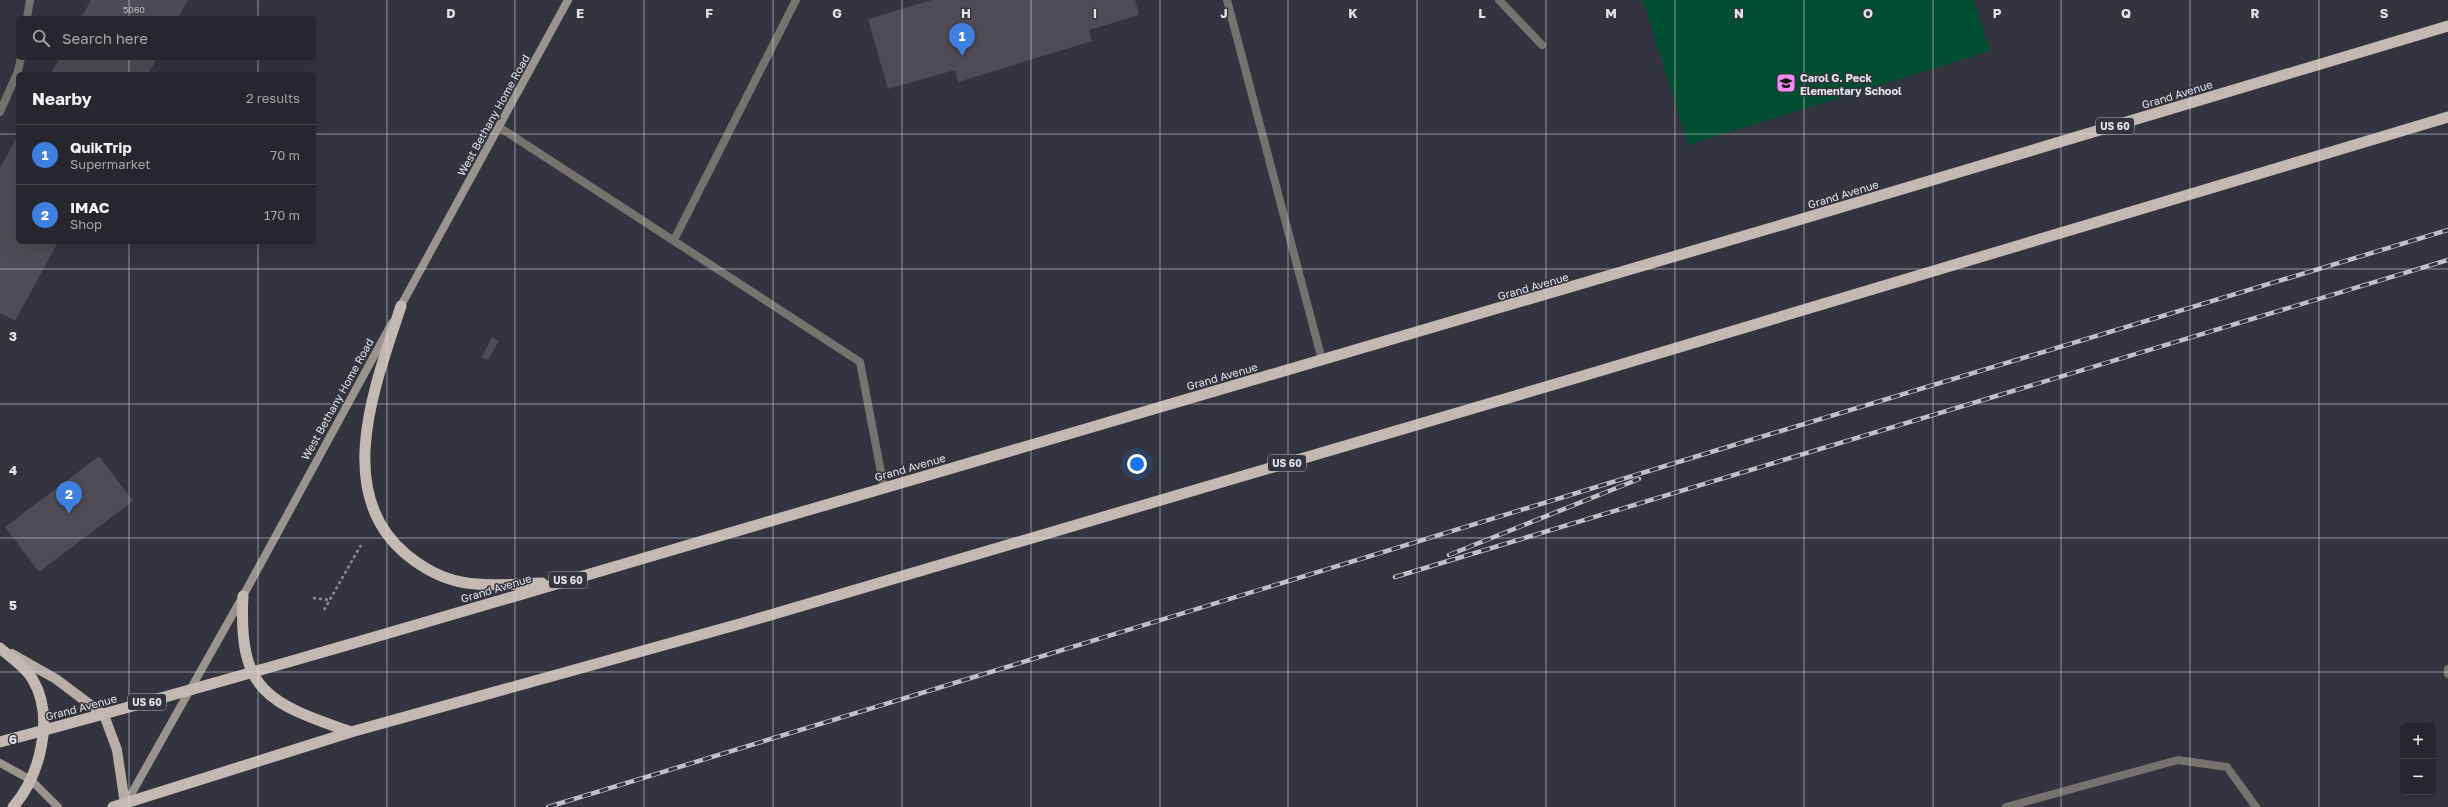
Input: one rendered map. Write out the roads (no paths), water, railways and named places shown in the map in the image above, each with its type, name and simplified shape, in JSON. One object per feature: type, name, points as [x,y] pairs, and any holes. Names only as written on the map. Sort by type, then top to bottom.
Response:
[{"type":"highway","name":"Grand Avenue","points":[[0,742],[252,674],[559,582],[1782,226],[2448,26]]},
{"type":"highway","name":"US 60","points":[[113,807],[125,806],[351,732],[743,623],[1556,384],[2448,117]]},
{"type":"highway","points":[[401,306],[382,365],[364,443],[364,468],[371,499],[381,528],[397,547],[413,560],[434,573],[460,582],[483,584],[559,582]]},
{"type":"highway","points":[[243,596],[242,636],[252,674],[266,694],[287,708],[351,732]]},
{"type":"highway","points":[[0,647],[33,678],[41,696],[44,714],[42,731],[31,780],[13,807]]},
{"type":"main road","name":"West Bethany Home Road","points":[[125,806],[243,596],[568,0]]},
{"type":"main road","points":[[0,647],[56,679],[104,715],[117,750],[125,806]]},
{"type":"main road","points":[[0,763],[31,780],[58,807]]},
{"type":"lane","points":[[27,16],[30,0]]},
{"type":"lane","points":[[674,240],[796,0]]},
{"type":"lane","points":[[1226,0],[1322,360]]},
{"type":"lane","points":[[1499,0],[1542,45]]},
{"type":"lane","points":[[18,72],[20,60]]},
{"type":"lane","points":[[0,112],[16,76]]},
{"type":"lane","points":[[499,127],[860,362],[884,488]]},
{"type":"lane","points":[[2448,669],[2448,674]]},
{"type":"lane","points":[[2006,807],[2178,760],[2227,767],[2256,807]]},
{"type":"railway","points":[[548,807],[1711,452],[2448,230]]},
{"type":"railway","points":[[1395,577],[2448,260]]},
{"type":"railway","points":[[1449,555],[1639,479]]},
{"type":"place","name":"QuikTrip","points":[[962,56]]},
{"type":"place","name":"Carol G. Peck Elementary School","points":[[1786,83]]},
{"type":"place","name":"IMAC","points":[[69,514]]}]
